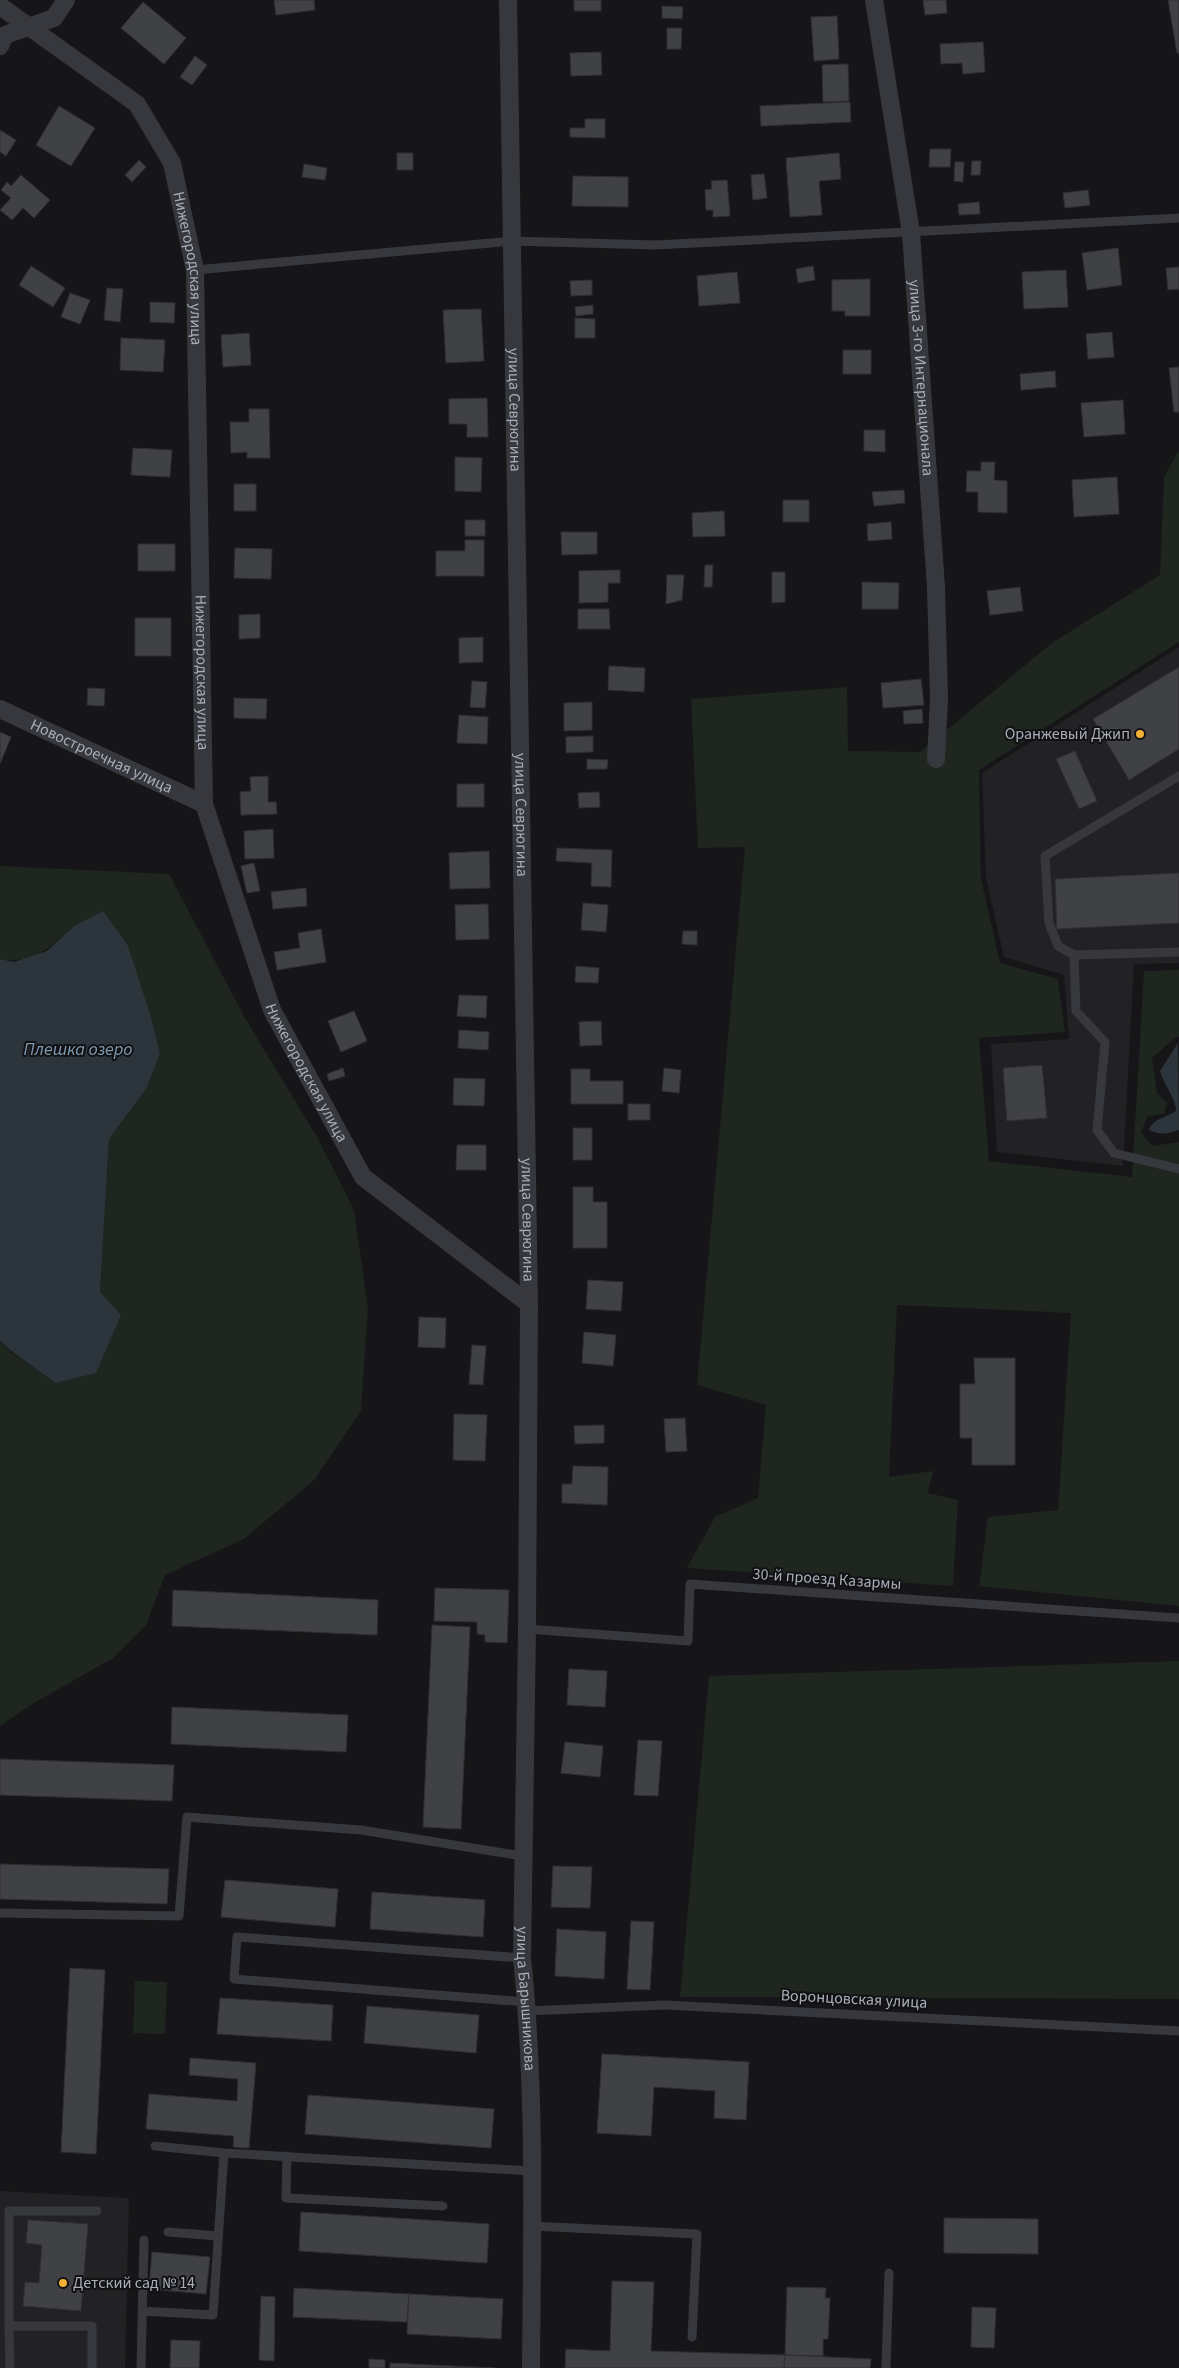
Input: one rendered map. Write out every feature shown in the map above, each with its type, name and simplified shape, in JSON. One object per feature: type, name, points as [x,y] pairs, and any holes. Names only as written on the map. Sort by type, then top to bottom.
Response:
[{"type":"street","points":[[0,46],[5,35],[54,18],[66,0]]},
{"type":"street","name":"улица Севрюгина","points":[[508,0],[529,1304],[527,1629]]},
{"type":"street","name":"улица 3-го Интернационала","points":[[874,0],[910,233],[936,587],[939,699],[936,759]]},
{"type":"street","name":"Нижегородская улица","points":[[0,6],[137,104],[172,163],[195,270],[204,804],[272,1010],[363,1177],[529,1304]]},
{"type":"street","name":"Новостроечная улица","points":[[0,709],[204,804]]},
{"type":"street","name":"улица Барышникова","points":[[527,1629],[522,1856],[522,1958],[527,2007],[533,2170],[531,2368]]},
{"type":"lane","points":[[195,270],[512,242],[655,245],[1179,218]]},
{"type":"lane","points":[[1179,776],[1045,856],[1049,923],[1058,946],[1074,955],[1179,952]]},
{"type":"lane","points":[[1074,955],[1076,1011],[1104,1042],[1097,1130],[1114,1153],[1179,1169]]},
{"type":"lane","name":"30-й проезд Казармы","points":[[527,1629],[688,1641],[690,1584],[1179,1618]]},
{"type":"lane","points":[[0,1914],[179,1916],[187,1817],[362,1830],[522,1856]]},
{"type":"lane","name":"Воронцовская улица","points":[[522,1958],[237,1937],[234,1979],[527,2007],[665,2005],[1179,2031]]},
{"type":"lane","points":[[156,2146],[224,2152],[533,2170]]},
{"type":"lane","points":[[142,2311],[213,2315],[224,2152]]},
{"type":"lane","points":[[287,2156],[286,2198],[443,2206]]},
{"type":"lane","points":[[10,2368],[9,2211],[97,2211]]},
{"type":"lane","points":[[532,2226],[697,2234],[692,2337]]},
{"type":"lane","points":[[168,2232],[218,2236]]},
{"type":"lane","points":[[141,2368],[144,2240]]},
{"type":"lane","points":[[886,2368],[889,2273]]},
{"type":"lane","points":[[9,2326],[92,2326],[92,2368]]},
{"type":"shaded area","points":[[1179,450],[1179,642],[979,770],[981,879],[1000,963],[1058,979],[1065,1032],[979,1038],[989,1161],[1132,1177],[1144,971],[1179,970],[1179,1037],[1175,1038],[1152,1058],[1157,1093],[1167,1103],[1164,1114],[1148,1116],[1141,1132],[1152,1146],[1179,1142],[1179,1606],[979,1586],[988,1517],[1058,1510],[1071,1313],[897,1305],[889,1477],[933,1471],[928,1493],[958,1500],[953,1586],[687,1568],[715,1517],[758,1498],[766,1405],[697,1385],[745,847],[698,848],[691,699],[847,687],[848,751],[920,752],[1052,643],[1160,575],[1164,477]]},
{"type":"shaded area","points":[[1179,647],[1179,963],[1134,964],[1123,1166],[997,1152],[991,1044],[1069,1039],[1064,975],[1004,957],[986,878],[982,773]]},
{"type":"shaded area","points":[[0,866],[169,874],[245,1018],[317,1137],[354,1210],[368,1308],[361,1411],[314,1480],[244,1539],[165,1575],[146,1625],[113,1658],[34,1703],[0,1726],[0,1340],[10,1351],[55,1383],[100,1292],[109,1139],[146,1089],[160,1054],[151,1017],[138,985],[74,926],[41,953],[22,959],[0,959]]},
{"type":"shaded area","points":[[1179,1661],[1179,1999],[680,1997],[709,1676]]},
{"type":"shaded area","points":[[135,1981],[167,1982],[165,2034],[133,2033]]},
{"type":"shaded area","name":"Детский сад № 14","points":[[0,2191],[129,2198],[125,2368],[0,2368]]},
{"type":"water","name":"Плешка озеро","points":[[103,911],[128,946],[151,1017],[160,1054],[146,1089],[109,1139],[100,1292],[121,1315],[96,1373],[55,1383],[10,1350],[0,1340],[0,959],[14,962],[47,951],[74,926]]},
{"type":"water","points":[[1178,1043],[1179,1130],[1157,1133],[1149,1130],[1151,1126],[1176,1111],[1160,1071]]},
{"type":"building","points":[[274,0],[314,0],[315,10],[276,15]]},
{"type":"building","points":[[574,0],[601,0],[601,11],[574,11]]},
{"type":"building","points":[[923,0],[946,0],[947,13],[925,15]]},
{"type":"building","points":[[1168,0],[1179,0],[1179,53],[1177,53]]},
{"type":"building","points":[[143,2],[186,38],[164,64],[121,28]]},
{"type":"building","points":[[662,6],[683,7],[682,19],[662,18]]},
{"type":"building","points":[[837,16],[839,59],[814,61],[811,17]]},
{"type":"building","points":[[667,28],[682,28],[681,49],[667,49]]},
{"type":"building","points":[[983,42],[985,72],[963,74],[962,63],[941,64],[940,44]]},
{"type":"building","points":[[601,52],[602,75],[571,76],[570,53]]},
{"type":"building","points":[[195,56],[207,65],[192,85],[180,77]]},
{"type":"building","points":[[848,64],[849,101],[823,102],[822,65]]},
{"type":"building","points":[[850,102],[851,122],[761,126],[760,106]]},
{"type":"building","points":[[59,106],[95,128],[71,166],[36,145]]},
{"type":"building","points":[[585,119],[605,119],[605,138],[570,137],[570,128],[585,128]]},
{"type":"building","points":[[0,130],[16,140],[6,156],[0,152]]},
{"type":"building","points":[[930,149],[951,149],[950,167],[929,167]]},
{"type":"building","points":[[397,153],[413,153],[413,170],[397,170]]},
{"type":"building","points":[[839,153],[841,179],[819,181],[822,215],[790,217],[786,158]]},
{"type":"building","points":[[139,160],[146,167],[132,182],[125,175]]},
{"type":"building","points":[[972,161],[981,161],[980,175],[971,175]]},
{"type":"building","points":[[955,162],[964,162],[963,182],[954,181]]},
{"type":"building","points":[[304,164],[327,168],[325,180],[302,177]]},
{"type":"building","points":[[764,174],[767,198],[753,200],[751,175]]},
{"type":"building","points":[[21,175],[50,200],[34,218],[23,208],[12,220],[0,210],[11,198],[1,190],[7,182],[11,186]]},
{"type":"building","points":[[573,176],[628,177],[628,207],[572,206]]},
{"type":"building","points":[[727,180],[730,216],[713,217],[713,210],[706,210],[705,190],[712,189],[711,181]]},
{"type":"building","points":[[1088,190],[1090,205],[1065,208],[1063,193]]},
{"type":"building","points":[[979,202],[980,214],[959,215],[958,204]]},
{"type":"building","points":[[1118,248],[1122,285],[1087,290],[1082,253]]},
{"type":"building","points":[[31,266],[65,288],[53,307],[19,285]]},
{"type":"building","points":[[813,266],[815,280],[798,283],[796,269]]},
{"type":"building","points":[[1179,267],[1179,289],[1168,290],[1166,268]]},
{"type":"building","points":[[1066,270],[1068,307],[1024,309],[1022,272]]},
{"type":"building","points":[[737,272],[740,303],[699,306],[697,276]]},
{"type":"building","points":[[870,279],[870,316],[845,316],[845,311],[832,311],[832,280]]},
{"type":"building","points":[[592,280],[592,295],[571,296],[570,281]]},
{"type":"building","points":[[107,288],[123,289],[120,322],[104,320]]},
{"type":"building","points":[[70,293],[90,300],[80,324],[61,317]]},
{"type":"building","points":[[150,302],[175,303],[174,323],[150,322]]},
{"type":"building","points":[[593,305],[593,314],[576,316],[575,307]]},
{"type":"building","points":[[481,309],[484,361],[446,363],[443,310]]},
{"type":"building","points":[[575,318],[595,319],[595,338],[575,338]]},
{"type":"building","points":[[1112,332],[1114,357],[1088,359],[1086,334]]},
{"type":"building","points":[[249,333],[251,365],[223,367],[221,335]]},
{"type":"building","points":[[121,338],[165,340],[163,372],[120,370]]},
{"type":"building","points":[[843,350],[871,350],[871,374],[843,374]]},
{"type":"building","points":[[1179,367],[1179,412],[1174,412],[1169,368]]},
{"type":"building","points":[[1055,371],[1056,387],[1021,390],[1020,374]]},
{"type":"building","points":[[487,398],[488,437],[467,437],[467,424],[449,424],[449,399]]},
{"type":"building","points":[[1123,400],[1125,434],[1084,437],[1081,403]]},
{"type":"building","points":[[249,409],[269,409],[270,458],[247,458],[247,452],[231,453],[230,422],[249,422]]},
{"type":"building","points":[[864,430],[885,430],[885,452],[864,451]]},
{"type":"building","points":[[133,448],[172,450],[170,477],[131,475]]},
{"type":"building","points":[[455,457],[482,458],[481,492],[455,491]]},
{"type":"building","points":[[981,462],[995,462],[994,480],[1007,481],[1007,513],[978,512],[978,492],[966,492],[967,471],[981,471]]},
{"type":"building","points":[[1117,477],[1119,514],[1074,517],[1072,480]]},
{"type":"building","points":[[234,484],[256,484],[256,511],[234,511]]},
{"type":"building","points":[[904,490],[905,503],[874,506],[872,492]]},
{"type":"building","points":[[783,500],[809,500],[809,522],[783,522]]},
{"type":"building","points":[[724,511],[725,536],[693,537],[692,513]]},
{"type":"building","points":[[465,520],[485,520],[485,536],[465,536]]},
{"type":"building","points":[[891,522],[892,539],[868,541],[867,524]]},
{"type":"building","points":[[561,532],[597,532],[597,554],[562,555]]},
{"type":"building","points":[[465,540],[484,540],[484,576],[436,576],[436,551],[465,551]]},
{"type":"building","points":[[138,544],[175,544],[175,571],[138,571]]},
{"type":"building","points":[[235,548],[272,549],[271,579],[234,578]]},
{"type":"building","points":[[705,565],[713,565],[712,587],[704,587]]},
{"type":"building","points":[[620,570],[620,583],[608,583],[608,602],[579,603],[579,571]]},
{"type":"building","points":[[772,572],[785,572],[785,602],[772,603]]},
{"type":"building","points":[[667,575],[684,575],[682,600],[666,604]]},
{"type":"building","points":[[862,582],[899,583],[898,609],[862,609]]},
{"type":"building","points":[[1020,587],[1023,611],[990,615],[987,591]]},
{"type":"building","points":[[578,609],[609,609],[610,629],[578,629]]},
{"type":"building","points":[[260,614],[260,638],[239,639],[239,615]]},
{"type":"building","points":[[135,618],[171,618],[171,656],[135,656]]},
{"type":"building","points":[[483,637],[483,662],[459,663],[459,638]]},
{"type":"building","points":[[609,666],[645,668],[644,692],[608,690]]},
{"type":"building","name":"Оранжевый Джип","points":[[1179,667],[1179,749],[1129,780],[1093,719]]},
{"type":"building","points":[[921,679],[924,705],[883,708],[881,683]]},
{"type":"building","points":[[472,681],[487,682],[485,708],[470,707]]},
{"type":"building","points":[[88,688],[105,689],[104,706],[87,705]]},
{"type":"building","points":[[234,698],[267,699],[266,719],[234,718]]},
{"type":"building","points":[[592,702],[592,730],[564,731],[564,703]]},
{"type":"building","points":[[922,709],[923,723],[904,724],[903,711]]},
{"type":"building","points":[[459,715],[488,717],[487,744],[457,743]]},
{"type":"building","points":[[0,732],[11,737],[0,764]]},
{"type":"building","points":[[593,736],[593,752],[566,753],[566,737]]},
{"type":"building","points":[[1075,751],[1097,801],[1079,809],[1056,759]]},
{"type":"building","points":[[587,759],[608,760],[607,769],[587,769]]},
{"type":"building","points":[[268,776],[268,802],[276,802],[277,814],[241,815],[240,792],[251,791],[250,777]]},
{"type":"building","points":[[457,784],[484,784],[484,807],[457,807]]},
{"type":"building","points":[[599,792],[600,807],[579,808],[578,793]]},
{"type":"building","points":[[273,829],[274,858],[245,859],[244,831]]},
{"type":"building","points":[[557,848],[612,850],[611,887],[591,886],[592,863],[556,861]]},
{"type":"building","points":[[489,851],[490,888],[450,889],[449,853]]},
{"type":"building","points":[[254,863],[260,891],[247,893],[241,866]]},
{"type":"building","points":[[1179,873],[1179,923],[1057,929],[1055,879]]},
{"type":"building","points":[[306,888],[307,906],[273,909],[271,892]]},
{"type":"building","points":[[583,903],[608,905],[606,932],[581,930]]},
{"type":"building","points":[[488,904],[489,939],[456,940],[455,905]]},
{"type":"building","points":[[321,929],[326,962],[277,970],[274,952],[300,948],[298,933]]},
{"type":"building","points":[[683,931],[697,931],[697,945],[682,944]]},
{"type":"building","points":[[576,966],[599,968],[598,983],[575,982]]},
{"type":"building","points":[[459,995],[487,996],[486,1018],[457,1016]]},
{"type":"building","points":[[354,1011],[367,1041],[341,1052],[328,1021]]},
{"type":"building","points":[[601,1021],[602,1045],[580,1046],[579,1022]]},
{"type":"building","points":[[459,1030],[489,1032],[488,1050],[458,1048]]},
{"type":"building","points":[[1042,1065],[1047,1118],[1007,1121],[1003,1068]]},
{"type":"building","points":[[343,1068],[345,1076],[329,1081],[327,1074]]},
{"type":"building","points":[[664,1068],[681,1070],[679,1093],[662,1091]]},
{"type":"building","points":[[571,1069],[590,1069],[590,1081],[623,1081],[623,1104],[571,1104]]},
{"type":"building","points":[[454,1078],[485,1079],[484,1106],[453,1105]]},
{"type":"building","points":[[628,1104],[650,1104],[650,1120],[628,1120]]},
{"type":"building","points":[[573,1128],[592,1128],[592,1160],[573,1160]]},
{"type":"building","points":[[457,1145],[486,1145],[486,1170],[456,1170]]},
{"type":"building","points":[[573,1187],[593,1187],[593,1202],[607,1202],[607,1248],[573,1248]]},
{"type":"building","points":[[588,1280],[623,1282],[621,1311],[586,1309]]},
{"type":"building","points":[[419,1317],[446,1318],[445,1348],[418,1347]]},
{"type":"building","points":[[584,1332],[616,1335],[613,1366],[582,1363]]},
{"type":"building","points":[[472,1345],[486,1346],[483,1385],[469,1384]]},
{"type":"building","points":[[974,1358],[1015,1358],[1015,1465],[972,1465],[972,1438],[960,1438],[960,1384],[975,1384]]},
{"type":"building","points":[[454,1414],[487,1415],[485,1461],[453,1460]]},
{"type":"building","points":[[685,1418],[687,1451],[666,1452],[664,1419]]},
{"type":"building","points":[[604,1425],[604,1443],[575,1444],[574,1426]]},
{"type":"building","points":[[573,1466],[608,1467],[607,1505],[562,1503],[562,1484],[572,1484]]},
{"type":"building","points":[[435,1588],[509,1590],[507,1643],[485,1642],[485,1635],[477,1634],[477,1622],[434,1621]]},
{"type":"building","points":[[173,1590],[378,1600],[377,1635],[172,1626]]},
{"type":"building","points":[[432,1625],[470,1627],[461,1829],[423,1827]]},
{"type":"building","points":[[569,1669],[607,1671],[605,1707],[567,1705]]},
{"type":"building","points":[[172,1707],[348,1715],[346,1752],[171,1744]]},
{"type":"building","points":[[638,1740],[662,1741],[658,1796],[634,1795]]},
{"type":"building","points":[[565,1742],[603,1746],[600,1777],[561,1773]]},
{"type":"building","points":[[0,1759],[174,1765],[172,1801],[0,1795]]},
{"type":"building","points":[[0,1864],[169,1869],[167,1904],[0,1899]]},
{"type":"building","points":[[553,1866],[592,1867],[590,1908],[551,1907]]},
{"type":"building","points":[[225,1880],[338,1889],[335,1927],[221,1917]]},
{"type":"building","points":[[372,1892],[485,1900],[483,1937],[370,1929]]},
{"type":"building","points":[[631,1921],[654,1922],[650,1990],[627,1989]]},
{"type":"building","points":[[557,1929],[606,1932],[604,1979],[555,1976]]},
{"type":"building","points":[[70,1968],[105,1970],[96,2154],[61,2152]]},
{"type":"building","points":[[220,1998],[333,2005],[331,2041],[217,2034]]},
{"type":"building","points":[[367,2006],[479,2015],[476,2053],[364,2043]]},
{"type":"building","points":[[602,2054],[749,2062],[746,2120],[714,2118],[715,2091],[654,2087],[651,2136],[597,2133]]},
{"type":"building","points":[[190,2058],[256,2063],[249,2148],[233,2147],[234,2136],[146,2129],[149,2094],[237,2101],[238,2079],[189,2075]]},
{"type":"building","points":[[308,2095],[494,2109],[491,2148],[305,2134]]},
{"type":"building","points":[[301,2212],[489,2224],[487,2263],[299,2251]]},
{"type":"building","points":[[944,2218],[1038,2219],[1038,2254],[944,2253]]},
{"type":"building","points":[[28,2220],[88,2224],[81,2311],[23,2306],[25,2282],[39,2283],[42,2245],[26,2243]]},
{"type":"building","points":[[152,2252],[210,2257],[206,2294],[149,2289]]},
{"type":"building","points":[[612,2281],[654,2282],[651,2351],[785,2355],[784,2368],[565,2368],[566,2349],[610,2351]]},
{"type":"building","points":[[787,2287],[826,2288],[825,2298],[830,2298],[828,2339],[823,2339],[823,2356],[785,2355]]},
{"type":"building","points":[[294,2288],[409,2294],[407,2322],[293,2317]]},
{"type":"building","points":[[409,2294],[503,2299],[501,2339],[407,2334]]},
{"type":"building","points":[[261,2296],[275,2297],[274,2361],[259,2360]]},
{"type":"building","points":[[972,2307],[996,2308],[994,2348],[971,2347]]},
{"type":"building","points":[[171,2340],[200,2341],[199,2368],[170,2368]]},
{"type":"building","points":[[785,2355],[871,2359],[870,2368],[784,2368]]},
{"type":"building","points":[[369,2359],[385,2360],[385,2368],[369,2368]]},
{"type":"building","points":[[390,2363],[495,2368],[390,2368]]},
{"type":"place","name":"Оранжевый Джип","points":[[1140,734]]},
{"type":"place","name":"Детский сад № 14","points":[[63,2283]]}]
